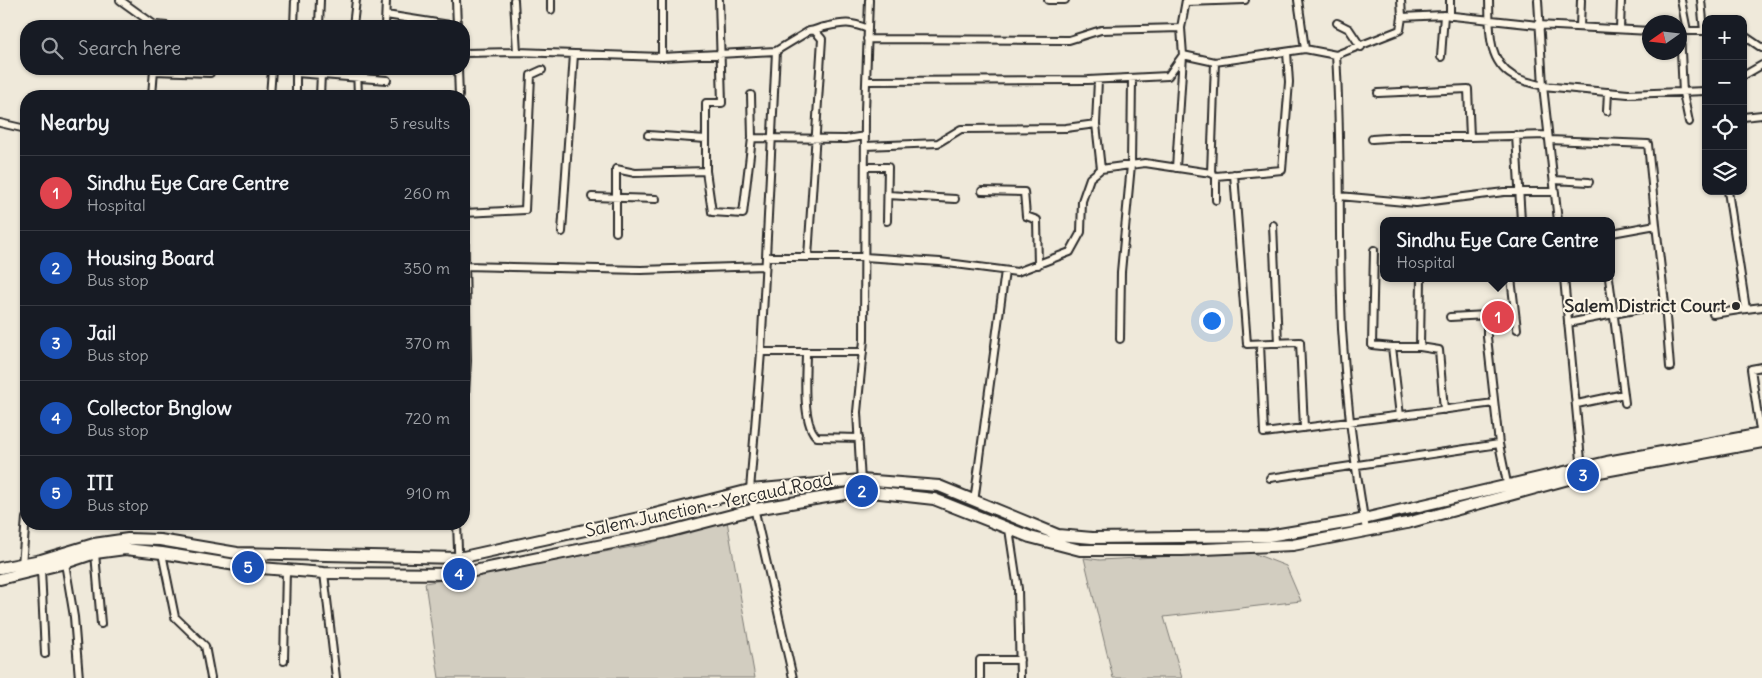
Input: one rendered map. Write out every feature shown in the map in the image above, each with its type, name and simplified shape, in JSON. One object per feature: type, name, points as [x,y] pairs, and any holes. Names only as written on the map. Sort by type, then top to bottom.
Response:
[{"type":"main road","points":[[0,579],[65,563],[92,549],[128,539],[160,540],[237,553],[458,558],[639,518],[750,490],[861,480],[939,486],[1058,535],[1092,538],[1268,536],[1364,519],[1508,490],[1582,472],[1762,437]]},
{"type":"main road","name":"Salem Junction - Yercaud Road","points":[[0,568],[92,549],[125,549],[248,567],[324,573],[459,574],[667,532],[755,508],[862,491],[934,499],[1030,538],[1080,550],[1182,550],[1293,545],[1407,523],[1508,490]]},
{"type":"street","points":[[120,0],[148,20]]},
{"type":"street","points":[[294,20],[295,0]]},
{"type":"street","points":[[318,20],[320,0]]},
{"type":"street","points":[[354,20],[356,0]]},
{"type":"street","points":[[386,0],[386,20]]},
{"type":"street","points":[[456,0],[456,20]]},
{"type":"street","points":[[514,0],[517,52]]},
{"type":"street","points":[[551,0],[551,10]]},
{"type":"street","points":[[662,0],[662,57]]},
{"type":"street","points":[[719,0],[719,56],[722,103],[706,104],[706,171],[712,212],[743,214],[752,138],[751,95]]},
{"type":"street","points":[[862,491],[857,412],[863,352],[864,167],[869,0]]},
{"type":"street","points":[[1048,0],[1065,0]]},
{"type":"street","points":[[1176,168],[1183,55],[1181,28],[1186,1],[1245,0]]},
{"type":"street","points":[[1298,0],[1305,49]]},
{"type":"street","points":[[1183,55],[1215,62],[1305,49],[1336,55],[1361,47],[1400,30],[1402,17],[1401,0]]},
{"type":"street","points":[[1441,57],[1450,0]]},
{"type":"street","points":[[1489,0],[1490,21],[1488,38],[1502,66],[1513,76],[1543,86],[1628,94],[1702,91]]},
{"type":"street","points":[[1538,0],[1543,86],[1558,217]]},
{"type":"street","points":[[1580,27],[1581,0]]},
{"type":"street","points":[[1620,29],[1621,0]]},
{"type":"street","points":[[1681,0],[1681,15]]},
{"type":"street","points":[[1701,0],[1703,15]]},
{"type":"street","points":[[386,15],[418,20]]},
{"type":"street","points":[[1402,17],[1447,15],[1538,25],[1642,30]]},
{"type":"street","points":[[470,53],[517,52],[662,57],[719,56],[776,51],[809,31],[850,22],[868,29]]},
{"type":"street","points":[[1337,23],[1349,29],[1361,47]]},
{"type":"street","points":[[867,39],[1069,40],[1102,30],[1181,28]]},
{"type":"street","points":[[808,257],[822,39],[815,31]]},
{"type":"street","points":[[1687,31],[1702,31]]},
{"type":"street","points":[[1747,38],[1762,48]]},
{"type":"street","points":[[776,51],[761,352],[750,490],[793,678]]},
{"type":"street","points":[[766,257],[864,257],[940,262],[1017,272],[1070,252],[1081,232],[1082,201],[1090,178],[1101,169],[1145,163],[1214,174],[1282,170],[1289,82],[1287,52]]},
{"type":"street","points":[[562,232],[574,54]]},
{"type":"street","points":[[866,81],[1098,80],[1168,76],[1183,55]]},
{"type":"street","points":[[1336,55],[1339,102],[1342,329],[1354,466],[1366,530]]},
{"type":"street","points":[[1682,60],[1683,93],[1689,122]]},
{"type":"street","points":[[1215,62],[1214,174],[1216,200]]},
{"type":"street","points":[[1747,74],[1762,65]]},
{"type":"street","points":[[470,212],[525,210],[531,75],[542,70]]},
{"type":"street","points":[[152,90],[154,75]]},
{"type":"street","points":[[270,90],[272,75]]},
{"type":"street","points":[[296,75],[296,90]]},
{"type":"street","points":[[320,90],[321,75]]},
{"type":"street","points":[[330,75],[386,80]]},
{"type":"street","points":[[358,75],[358,90]]},
{"type":"street","points":[[458,75],[459,90]]},
{"type":"street","points":[[1120,339],[1121,272],[1131,165],[1132,78]]},
{"type":"street","points":[[1098,80],[1096,124],[1101,169]]},
{"type":"street","points":[[1378,93],[1468,89],[1470,137]]},
{"type":"street","points":[[1607,111],[1608,92]]},
{"type":"street","points":[[1747,116],[1762,114]]},
{"type":"street","points":[[0,123],[20,128]]},
{"type":"street","points":[[865,146],[938,143],[961,129],[1066,128],[1096,124]]},
{"type":"street","points":[[1516,134],[1521,217]]},
{"type":"street","points":[[1372,139],[1401,136],[1470,137],[1516,134],[1648,144],[1670,367]]},
{"type":"street","points":[[648,135],[706,139]]},
{"type":"street","points":[[752,138],[846,139],[865,136]]},
{"type":"street","points":[[864,167],[888,167],[888,222]]},
{"type":"street","points":[[616,232],[616,169],[635,173],[706,171]]},
{"type":"street","points":[[1234,174],[1247,344],[1300,342],[1304,428]]},
{"type":"street","points":[[1554,180],[1590,182]]},
{"type":"street","points":[[982,192],[1024,192],[1026,216],[1037,220],[1038,265]]},
{"type":"street","points":[[1339,196],[1416,203],[1519,192],[1555,192]]},
{"type":"street","points":[[888,195],[956,199]]},
{"type":"street","points":[[1729,195],[1746,310]]},
{"type":"street","points":[[592,197],[656,199]]},
{"type":"street","points":[[1273,225],[1278,343]]},
{"type":"street","points":[[1615,232],[1656,225]]},
{"type":"street","points":[[1374,250],[1372,345],[1420,347],[1439,350],[1444,410]]},
{"type":"street","points":[[470,266],[641,270],[765,266]]},
{"type":"street","points":[[974,502],[1005,271]]},
{"type":"street","points":[[1420,282],[1420,347]]},
{"type":"street","points":[[1511,282],[1517,329]]},
{"type":"street","points":[[1564,282],[1582,472]]},
{"type":"street","points":[[1609,282],[1625,403]]},
{"type":"street","points":[[1568,323],[1665,304]]},
{"type":"street","points":[[1713,314],[1762,307]]},
{"type":"street","points":[[1450,317],[1487,315],[1494,403],[1499,444],[1508,490]]},
{"type":"street","points":[[1260,344],[1264,433],[1494,403]]},
{"type":"street","points":[[1392,347],[1400,416]]},
{"type":"street","points":[[761,352],[863,352]]},
{"type":"street","points":[[806,352],[807,421],[812,433],[817,437],[858,438]]},
{"type":"street","points":[[1762,367],[1751,369],[1762,437]]},
{"type":"street","points":[[1577,404],[1624,394]]},
{"type":"street","points":[[1270,478],[1499,444]]},
{"type":"street","points":[[1009,529],[1018,589],[1020,678]]},
{"type":"street","points":[[22,564],[25,530]]},
{"type":"street","points":[[457,530],[459,574]]},
{"type":"street","points":[[92,549],[101,624]]},
{"type":"street","points":[[162,553],[175,617],[204,646],[211,678]]},
{"type":"street","points":[[65,563],[74,617],[79,678]]},
{"type":"street","points":[[41,569],[45,654]]},
{"type":"street","points":[[284,661],[286,570]]},
{"type":"street","points":[[324,573],[336,678]]},
{"type":"street","points":[[980,678],[980,660],[1020,660]]},
{"type":"shaded area","points":[[727,521],[755,678],[439,678],[425,583],[644,545]]},
{"type":"shaded area","points":[[1250,552],[1286,566],[1301,601],[1164,617],[1182,678],[1113,678],[1084,558],[1100,560]]},
{"type":"place","name":"Salem District Court","points":[[1736,306]]},
{"type":"place","name":"Sindhu Eye Care Centre","points":[[1498,317]]},
{"type":"place","name":"Jail","points":[[1583,475]]},
{"type":"place","name":"Housing Board","points":[[862,491]]},
{"type":"place","name":"ITI","points":[[248,567]]},
{"type":"place","name":"Collector Bnglow","points":[[459,574]]}]
